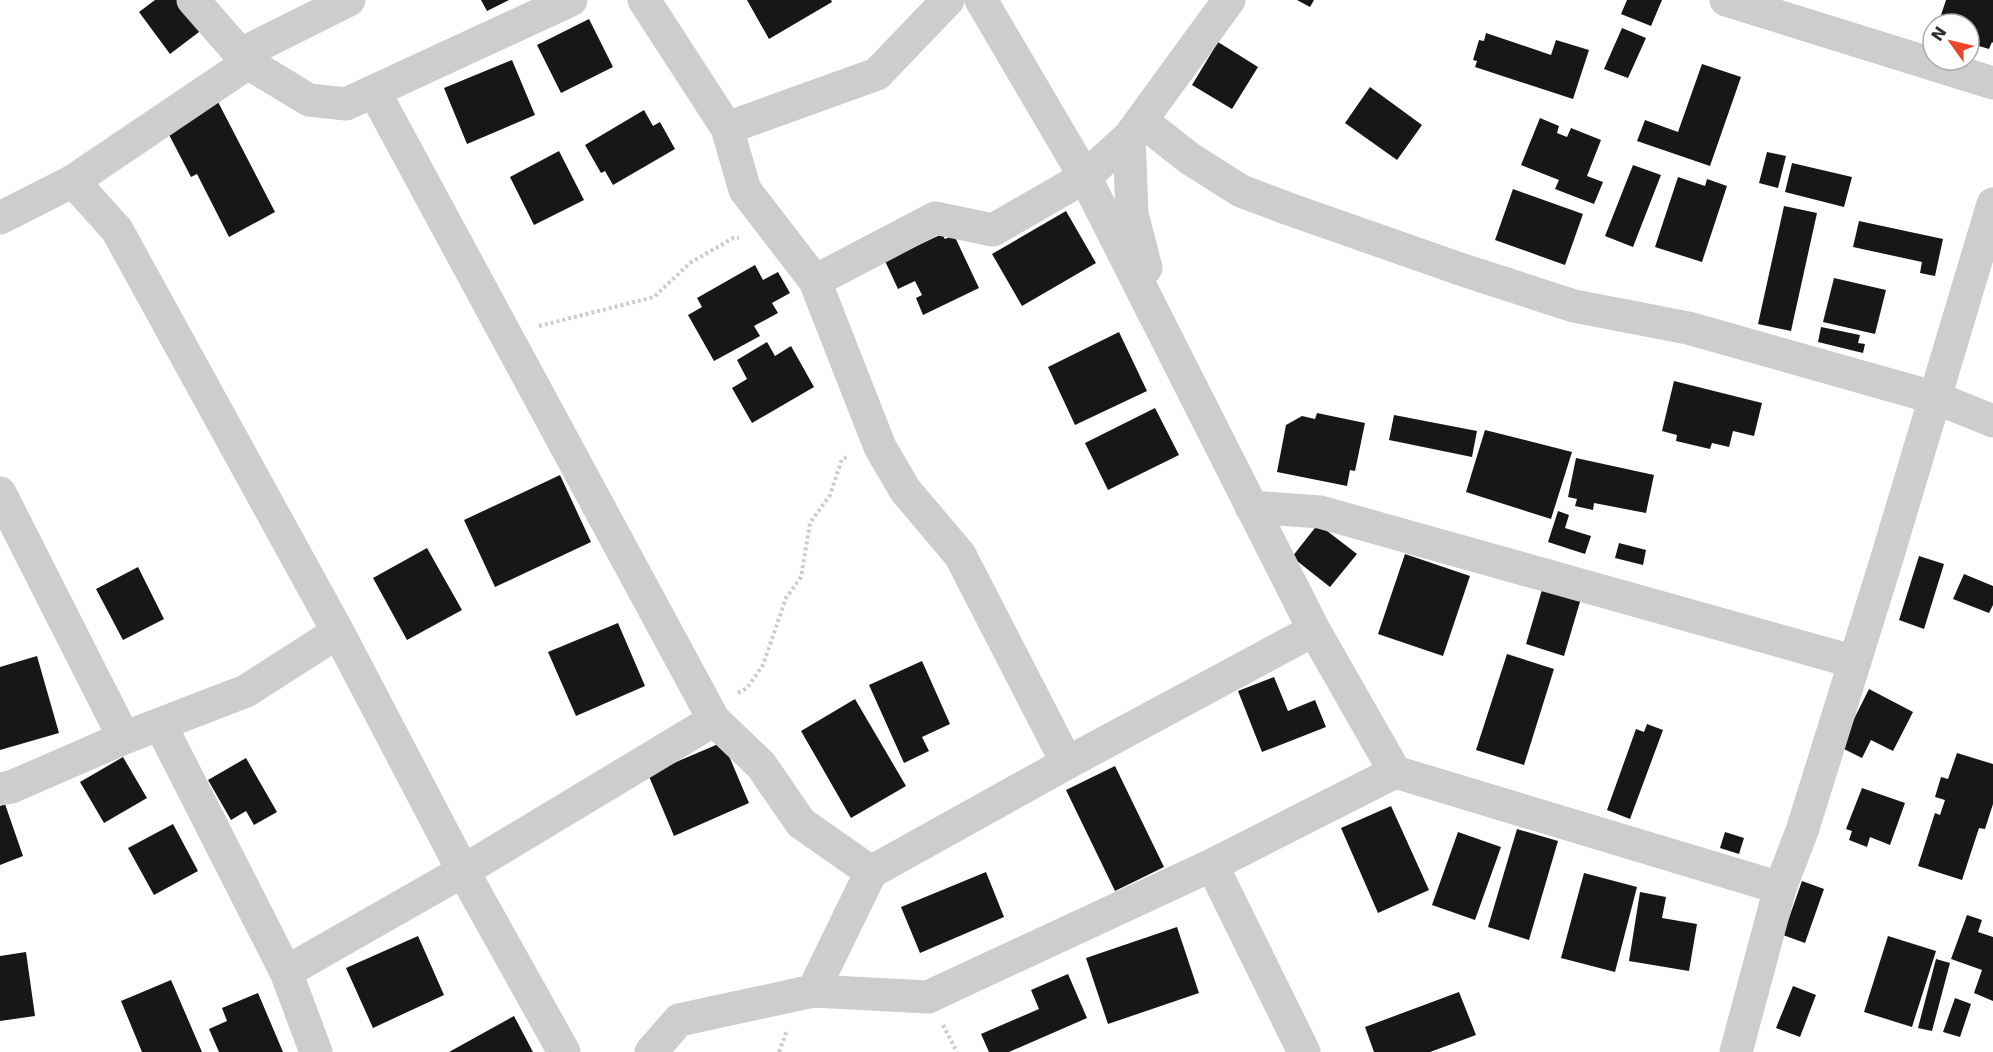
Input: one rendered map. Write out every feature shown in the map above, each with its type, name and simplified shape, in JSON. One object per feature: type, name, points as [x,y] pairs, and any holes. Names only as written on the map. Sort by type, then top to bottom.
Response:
[{"type":"street","points":[[193,0],[245,59],[309,100],[346,104],[571,0]]},
{"type":"street","points":[[0,218],[73,181],[245,59],[349,0]]},
{"type":"street","points":[[644,0],[727,128],[745,190],[815,281],[880,447],[905,490],[960,555],[1067,763]]},
{"type":"street","points":[[727,128],[877,74],[948,0]]},
{"type":"street","points":[[981,0],[1085,177],[1314,630],[1395,772],[1780,888]]},
{"type":"street","points":[[815,281],[935,218],[993,230],[1085,177],[1135,129],[1229,0]]},
{"type":"street","points":[[1726,0],[1993,83]]},
{"type":"street","points":[[374,91],[711,715],[761,765],[801,823],[871,872]]},
{"type":"street","points":[[1135,129],[1132,214],[1162,331]]},
{"type":"street","points":[[1135,129],[1189,158],[1241,191],[1412,252],[1574,306],[1688,328],[1936,398],[1993,421]]},
{"type":"street","points":[[73,181],[117,230],[338,632],[463,871],[564,1052]]},
{"type":"street","points":[[1741,1050],[1780,888],[1802,831],[1855,662],[1993,204]]},
{"type":"street","points":[[1251,507],[1320,512],[1855,662]]},
{"type":"street","points":[[3,509],[124,738]]},
{"type":"street","points":[[813,991],[871,872],[1314,630]]},
{"type":"street","points":[[0,789],[11,787],[124,738],[246,691],[338,632]]},
{"type":"street","points":[[286,972],[463,871],[711,715]]},
{"type":"street","points":[[160,724],[286,972],[316,1052]]},
{"type":"street","points":[[651,1052],[679,1020],[813,991],[928,997],[1212,865],[1395,772]]},
{"type":"street","points":[[1212,865],[1304,1052]]},
{"type":"path","points":[[506,335],[654,297],[690,263],[733,238],[782,238]]},
{"type":"path","points":[[711,715],[747,688],[763,665],[786,598],[801,577],[810,523],[830,495],[842,459],[880,447]]},
{"type":"building","points":[[155,0],[182,0],[203,29],[170,54],[139,12]]},
{"type":"building","points":[[481,0],[509,0],[487,11]]},
{"type":"building","points":[[747,0],[831,0],[832,2],[769,39]]},
{"type":"building","points":[[1297,0],[1314,0],[1310,7]]},
{"type":"building","points":[[1627,0],[1662,0],[1651,26],[1621,14]]},
{"type":"building","points":[[1946,0],[1993,0],[1993,43],[1989,49],[1981,47],[1981,12],[1942,12]]},
{"type":"building","points":[[589,19],[613,67],[561,93],[537,45]]},
{"type":"building","points":[[1622,28],[1646,38],[1628,78],[1604,69]]},
{"type":"building","points":[[1486,33],[1551,55],[1556,40],[1589,50],[1573,99],[1475,67],[1477,61],[1473,60],[1479,40],[1484,41]]},
{"type":"building","points":[[1218,42],[1258,67],[1232,109],[1192,85]]},
{"type":"building","points":[[512,60],[535,115],[467,144],[444,88]]},
{"type":"building","points":[[1702,64],[1741,77],[1710,166],[1637,141],[1645,120],[1678,132]]},
{"type":"building","points":[[1370,87],[1422,125],[1397,160],[1345,123]]},
{"type":"building","points":[[217,100],[275,212],[229,237],[197,174],[191,177],[165,127]]},
{"type":"building","points":[[644,110],[653,126],[660,122],[675,149],[613,185],[605,171],[601,173],[585,145]]},
{"type":"building","points":[[1540,118],[1559,126],[1557,133],[1567,137],[1571,128],[1601,140],[1587,176],[1603,182],[1594,204],[1555,189],[1559,180],[1521,165]]},
{"type":"building","points":[[559,151],[584,200],[534,225],[510,177]]},
{"type":"building","points":[[1767,152],[1786,156],[1778,188],[1759,183]]},
{"type":"building","points":[[1792,163],[1852,177],[1844,207],[1785,192]]},
{"type":"building","points":[[1633,165],[1661,175],[1633,247],[1605,236]]},
{"type":"building","points":[[1678,177],[1705,186],[1707,179],[1727,186],[1702,262],[1655,247]]},
{"type":"building","points":[[1513,189],[1583,214],[1565,265],[1495,240]]},
{"type":"building","points":[[1784,206],[1817,213],[1791,331],[1758,324]]},
{"type":"building","points":[[1066,211],[1096,263],[1022,306],[992,254]]},
{"type":"building","points":[[1859,221],[1943,239],[1935,276],[1920,273],[1922,262],[1853,247]]},
{"type":"building","points":[[942,234],[945,239],[954,235],[979,288],[923,315],[916,298],[922,295],[915,281],[898,289],[885,261]]},
{"type":"building","points":[[755,265],[763,280],[778,272],[790,293],[772,303],[778,313],[754,326],[760,336],[714,361],[688,315],[702,307],[697,298]]},
{"type":"building","points":[[1834,278],[1886,290],[1875,334],[1823,322]]},
{"type":"building","points":[[1821,327],[1860,335],[1858,343],[1865,344],[1863,353],[1818,342]]},
{"type":"building","points":[[1119,332],[1147,391],[1075,425],[1048,367]]},
{"type":"building","points":[[767,342],[775,356],[791,346],[814,387],[752,423],[732,388],[747,379],[737,360]]},
{"type":"building","points":[[1674,381],[1762,403],[1754,436],[1733,431],[1729,447],[1712,443],[1710,449],[1676,441],[1677,435],[1662,431]]},
{"type":"building","points":[[1155,408],[1179,455],[1108,490],[1085,443]]},
{"type":"building","points":[[1317,413],[1365,423],[1355,471],[1350,470],[1347,486],[1277,472],[1286,425],[1302,416],[1315,419]]},
{"type":"building","points":[[1394,415],[1477,431],[1472,457],[1389,440]]},
{"type":"building","points":[[1485,430],[1572,452],[1551,519],[1466,492]]},
{"type":"building","points":[[1576,458],[1654,475],[1646,513],[1594,503],[1593,510],[1575,506],[1577,499],[1568,497]]},
{"type":"building","points":[[560,475],[591,542],[495,587],[464,520]]},
{"type":"building","points":[[1558,511],[1569,515],[1565,528],[1591,536],[1585,554],[1548,542]]},
{"type":"building","points":[[1318,524],[1357,554],[1330,587],[1292,557]]},
{"type":"building","points":[[1619,543],[1646,550],[1643,565],[1615,558]]},
{"type":"building","points":[[427,548],[462,610],[407,640],[373,578]]},
{"type":"building","points":[[1405,554],[1470,576],[1443,656],[1378,634]]},
{"type":"building","points":[[1919,556],[1944,564],[1924,629],[1899,620]]},
{"type":"building","points":[[138,567],[164,619],[123,640],[96,589]]},
{"type":"building","points":[[1964,574],[1993,586],[1993,605],[1989,613],[1953,599]]},
{"type":"building","points":[[1544,583],[1582,595],[1564,656],[1526,644]]},
{"type":"building","points":[[618,623],[645,686],[576,716],[548,652]]},
{"type":"building","points":[[1507,654],[1554,669],[1524,765],[1476,750]]},
{"type":"building","points":[[37,656],[59,733],[0,750],[0,667]]},
{"type":"building","points":[[922,661],[950,724],[922,737],[929,751],[904,763],[869,685]]},
{"type":"building","points":[[1274,677],[1288,711],[1315,700],[1326,727],[1262,752],[1238,691]]},
{"type":"building","points":[[1869,689],[1913,712],[1893,751],[1871,740],[1862,758],[1840,747]]},
{"type":"building","points":[[855,699],[906,786],[851,818],[801,731]]},
{"type":"building","points":[[1647,724],[1663,730],[1630,819],[1607,810],[1636,729],[1644,732]]},
{"type":"building","points":[[723,742],[749,803],[674,836],[648,774]]},
{"type":"building","points":[[1957,753],[1993,764],[1993,804],[1985,829],[1979,828],[1962,880],[1918,866],[1935,813],[1940,815],[1945,800],[1935,797],[1941,777],[1948,779]]},
{"type":"building","points":[[123,757],[147,798],[104,823],[80,782]]},
{"type":"building","points":[[246,758],[277,812],[254,825],[246,811],[231,820],[208,780]]},
{"type":"building","points":[[1115,766],[1164,867],[1115,891],[1066,790]]},
{"type":"building","points":[[1862,788],[1905,803],[1890,845],[1870,837],[1867,847],[1849,840],[1852,831],[1846,829]]},
{"type":"building","points":[[5,804],[23,856],[0,865],[0,806]]},
{"type":"building","points":[[1391,806],[1429,890],[1378,913],[1341,828]]},
{"type":"building","points":[[173,824],[198,871],[154,895],[128,848]]},
{"type":"building","points":[[1517,829],[1558,841],[1529,940],[1488,927]]},
{"type":"building","points":[[1458,832],[1501,847],[1475,920],[1432,905]]},
{"type":"building","points":[[1725,832],[1744,838],[1739,854],[1720,848]]},
{"type":"building","points":[[986,872],[1004,917],[920,953],[901,907]]},
{"type":"building","points":[[1584,873],[1637,887],[1615,972],[1561,958]]},
{"type":"building","points":[[1802,881],[1824,889],[1805,943],[1783,935]]},
{"type":"building","points":[[1640,892],[1666,897],[1662,918],[1697,924],[1689,971],[1629,961]]},
{"type":"building","points":[[1967,915],[1982,920],[1978,932],[1993,937],[1993,1001],[1974,993],[1982,970],[1951,959]]},
{"type":"building","points":[[1177,927],[1199,993],[1108,1024],[1086,958]]},
{"type":"building","points":[[418,936],[444,995],[373,1028],[346,968]]},
{"type":"building","points":[[1888,936],[1936,951],[1912,1027],[1864,1012]]},
{"type":"building","points":[[26,952],[35,1016],[0,1021],[0,956]]},
{"type":"building","points":[[1936,959],[1950,963],[1932,1031],[1918,1028]]},
{"type":"building","points":[[1068,974],[1087,1018],[1009,1052],[989,1052],[981,1034],[1039,1009],[1031,990]]},
{"type":"building","points":[[171,980],[202,1052],[142,1052],[121,1001]]},
{"type":"building","points":[[1793,986],[1816,995],[1800,1037],[1776,1028]]},
{"type":"building","points":[[1459,992],[1476,1035],[1430,1052],[1374,1052],[1365,1027]]},
{"type":"building","points":[[258,993],[283,1052],[219,1052],[209,1029],[227,1021],[222,1008]]},
{"type":"building","points":[[1955,998],[1971,1004],[1960,1037],[1943,1032]]},
{"type":"building","points":[[514,1016],[533,1052],[449,1052]]}]
